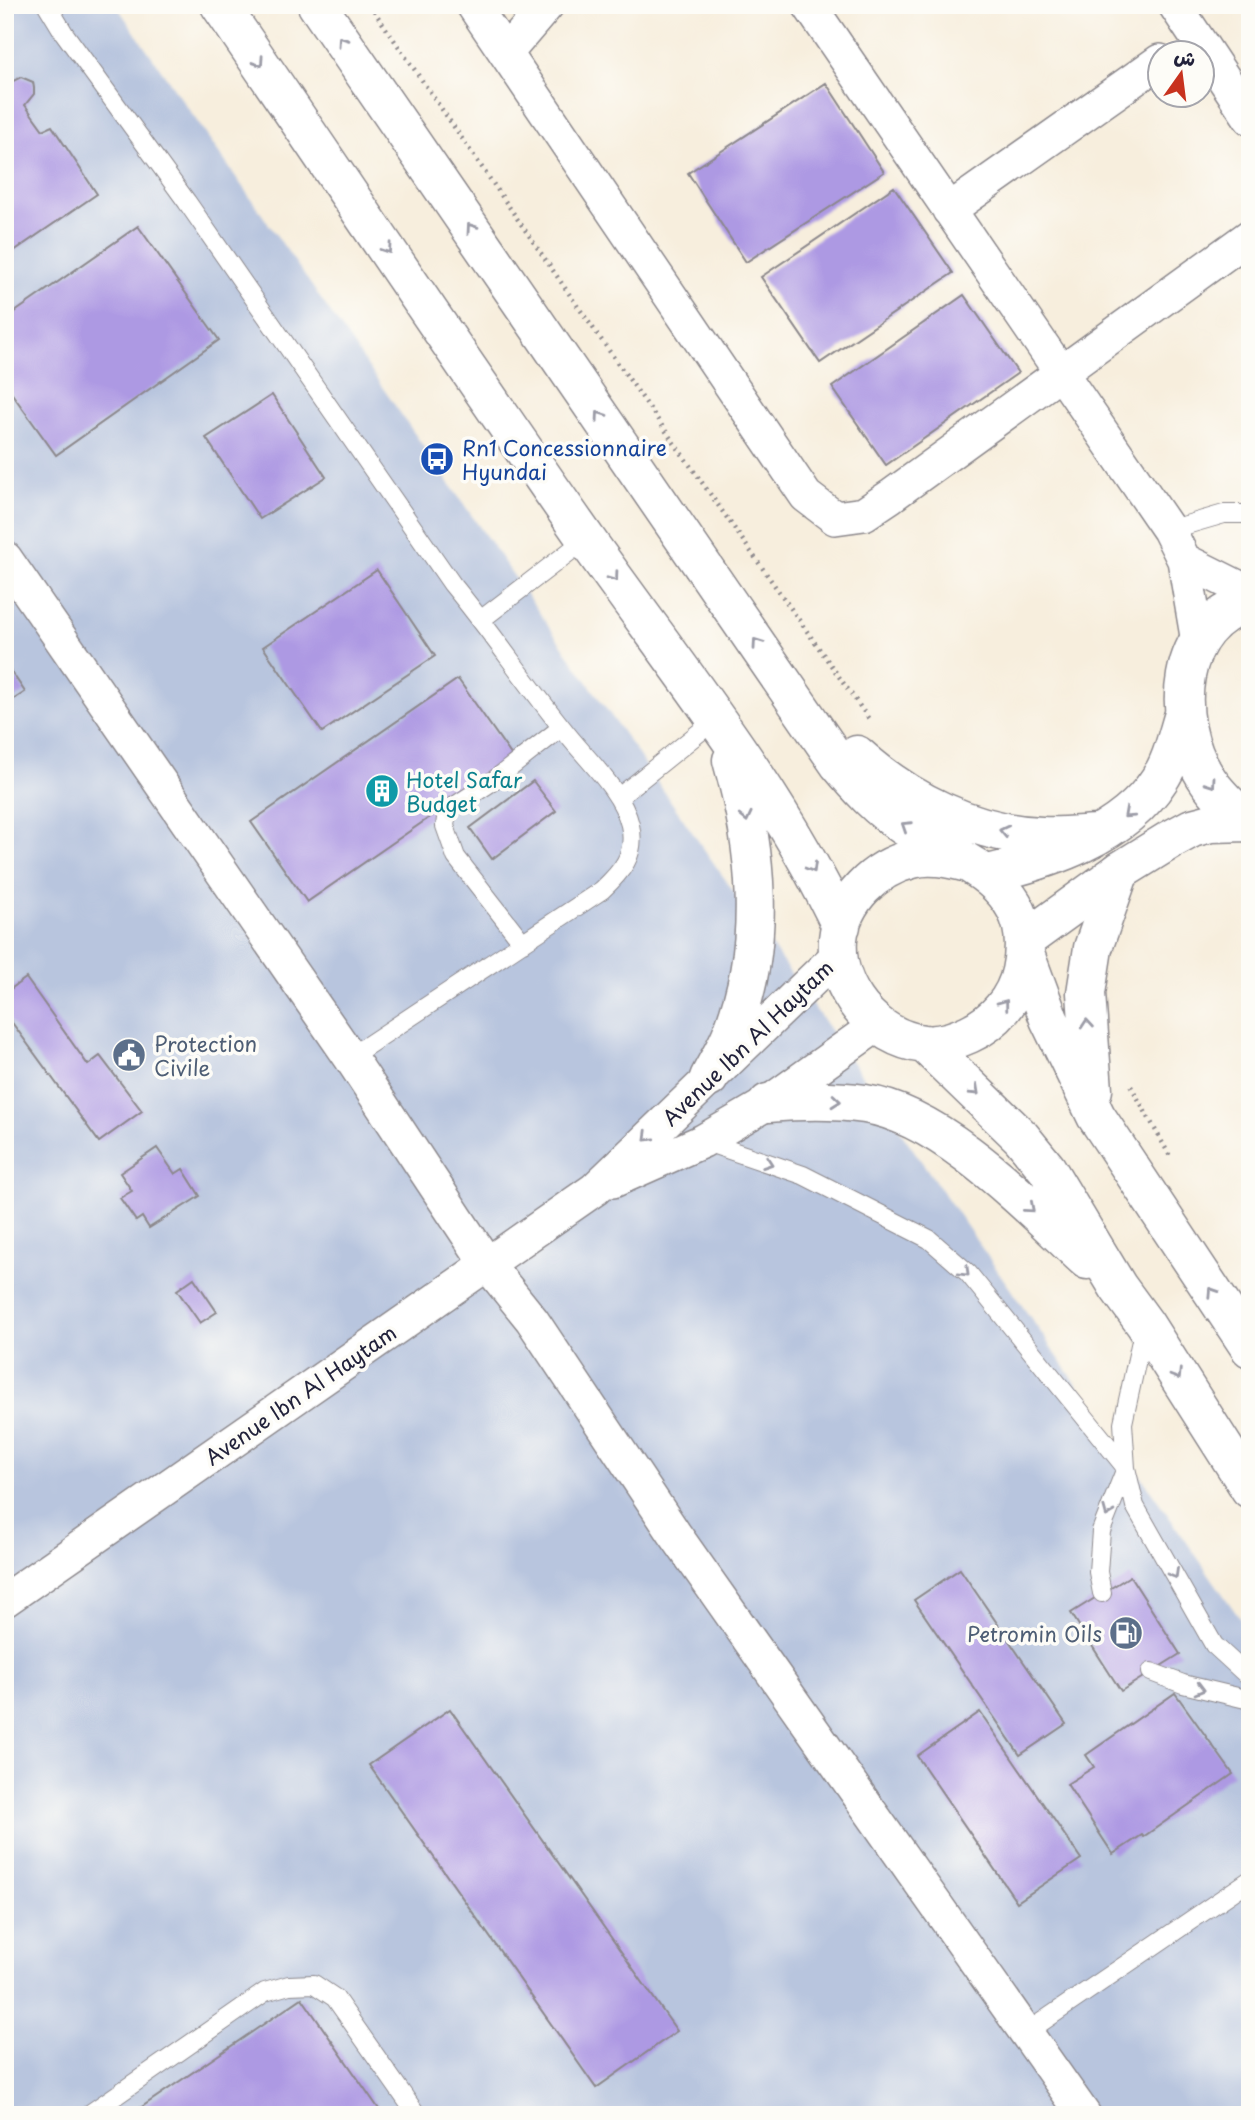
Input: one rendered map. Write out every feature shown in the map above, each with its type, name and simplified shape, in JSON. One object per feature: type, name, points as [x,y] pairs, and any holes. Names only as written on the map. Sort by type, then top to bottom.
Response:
[{"type":"main road","points":[[220,5],[586,539],[720,723],[819,880],[840,940],[845,981],[858,1006],[877,1025],[900,1038],[925,1044],[954,1041],[981,1028],[1003,1009],[1018,983],[1025,947],[1120,871],[1192,828],[1211,822],[1249,822]]},
{"type":"main road","points":[[317,5],[839,764],[867,797],[902,825],[976,868],[1014,903],[1049,1020],[1096,1116],[1250,1348]]},
{"type":"main road","points":[[1249,822],[1224,801],[1205,775],[1191,746],[1184,714],[1185,679],[1189,660],[1198,642],[1210,626],[1226,614],[1250,603]]},
{"type":"main road","points":[[796,699],[881,776],[912,797],[946,813],[1007,832],[1041,836],[1096,834]]},
{"type":"main road","points":[[840,940],[851,902],[868,882],[889,867],[913,858],[939,856],[976,868],[1038,863],[1121,821],[1160,779],[1184,714]]},
{"type":"main road","points":[[709,1078],[733,1030],[751,966],[756,906],[748,826],[720,723]]},
{"type":"main road","points":[[1096,1116],[1086,993],[1093,948],[1120,871]]},
{"type":"main road","points":[[925,1044],[1021,1137],[1047,1170],[1118,1287],[1145,1324],[1250,1489]]},
{"type":"main road","points":[[768,1103],[815,1099],[867,1104],[913,1119],[962,1148],[1118,1287]]},
{"type":"street","points":[[473,5],[806,496],[835,518],[864,514],[1250,236]]},
{"type":"street","points":[[506,53],[547,5]]},
{"type":"street","points":[[809,5],[1170,530],[1184,560],[1198,642]]},
{"type":"street","points":[[1175,5],[1183,38]]},
{"type":"street","points":[[949,210],[1146,71]]},
{"type":"street","points":[[1216,80],[1250,118]]},
{"type":"street","points":[[5,558],[350,1057],[488,1264],[532,1320],[674,1533],[1083,2115]]},
{"type":"street","points":[[1184,560],[1250,593]]},
{"type":"street","name":"Avenue Ibn Al Haytam","points":[[5,1600],[595,1189],[709,1078],[840,940]]},
{"type":"street","name":"Avenue Ibn Al Haytam","points":[[595,1189],[704,1141],[768,1103],[877,1025]]},
{"type":"lane","points":[[47,5],[64,33],[187,202],[452,584],[482,620],[561,728],[619,797],[631,826],[630,849],[624,870],[602,890],[350,1057]]},
{"type":"lane","points":[[1170,530],[1224,514],[1250,514]]},
{"type":"lane","points":[[482,620],[586,539]]},
{"type":"lane","points":[[619,797],[720,723]]},
{"type":"lane","points":[[523,943],[456,857],[445,826],[447,811],[493,781],[561,728]]},
{"type":"lane","points":[[704,1141],[803,1175],[929,1239],[968,1273],[1126,1468]]},
{"type":"lane","points":[[1145,1324],[1123,1423],[1126,1468],[1135,1506],[1214,1645],[1250,1678]]},
{"type":"lane","points":[[1102,1593],[1098,1572],[1101,1531],[1126,1468]]},
{"type":"lane","points":[[1152,1672],[1183,1684],[1250,1700]]},
{"type":"lane","points":[[1027,2032],[1250,1880]]},
{"type":"lane","points":[[88,2115],[265,1992],[289,1984],[314,1984],[335,1998],[418,2115]]},
{"type":"path","points":[[370,5],[574,301],[876,729]]},
{"type":"path","points":[[1128,1079],[1172,1160]]},
{"type":"shaded area","points":[[5,5],[116,5],[1250,1633],[1250,2115],[5,2115]]},
{"type":"building","points":[[21,77],[33,82],[34,88],[34,94],[25,105],[43,130],[52,126],[97,194],[5,257],[5,85]]},
{"type":"building","points":[[826,83],[884,172],[746,262],[688,173]]},
{"type":"building","points":[[894,187],[953,273],[820,363],[761,277]]},
{"type":"building","points":[[138,226],[219,340],[56,455],[5,384],[5,319]]},
{"type":"building","points":[[964,295],[1018,373],[886,465],[832,387]]},
{"type":"building","points":[[272,395],[326,477],[260,519],[206,438]]},
{"type":"building","points":[[377,570],[435,656],[322,732],[263,647]]},
{"type":"building","points":[[5,662],[25,692],[5,705]]},
{"type":"building","name":"Hotel Safar Budget","points":[[458,679],[514,759],[307,902],[251,822]]},
{"type":"building","points":[[533,781],[556,811],[492,859],[470,828]]},
{"type":"building","points":[[26,978],[88,1065],[100,1056],[142,1111],[99,1142],[5,1013],[5,993]]},
{"type":"building","points":[[157,1148],[175,1174],[183,1169],[200,1196],[149,1228],[142,1217],[136,1221],[120,1198],[132,1191],[120,1173]]},
{"type":"building","points":[[194,1278],[217,1312],[200,1323],[177,1290]]},
{"type":"building","points":[[960,1569],[1066,1724],[1020,1755],[914,1600]]},
{"type":"building","name":"Petromin Oils","points":[[1130,1576],[1180,1654],[1121,1691],[1071,1613]]},
{"type":"building","points":[[1175,1693],[1233,1774],[1143,1837],[1142,1835],[1113,1854],[1067,1784],[1094,1767],[1086,1755]]},
{"type":"building","points":[[450,1709],[677,2031],[596,2088],[369,1765]]},
{"type":"building","points":[[980,1712],[1081,1859],[1017,1902],[917,1756]]},
{"type":"building","points":[[302,1998],[383,2115],[130,2115]]},
{"type":"place","name":"Rn1 Concessionnaire Hyundai","points":[[437,459]]},
{"type":"place","name":"Hotel Safar Budget","points":[[382,791]]},
{"type":"place","name":"Protection Civile","points":[[129,1055]]},
{"type":"place","name":"Petromin Oils","points":[[1126,1633]]}]
